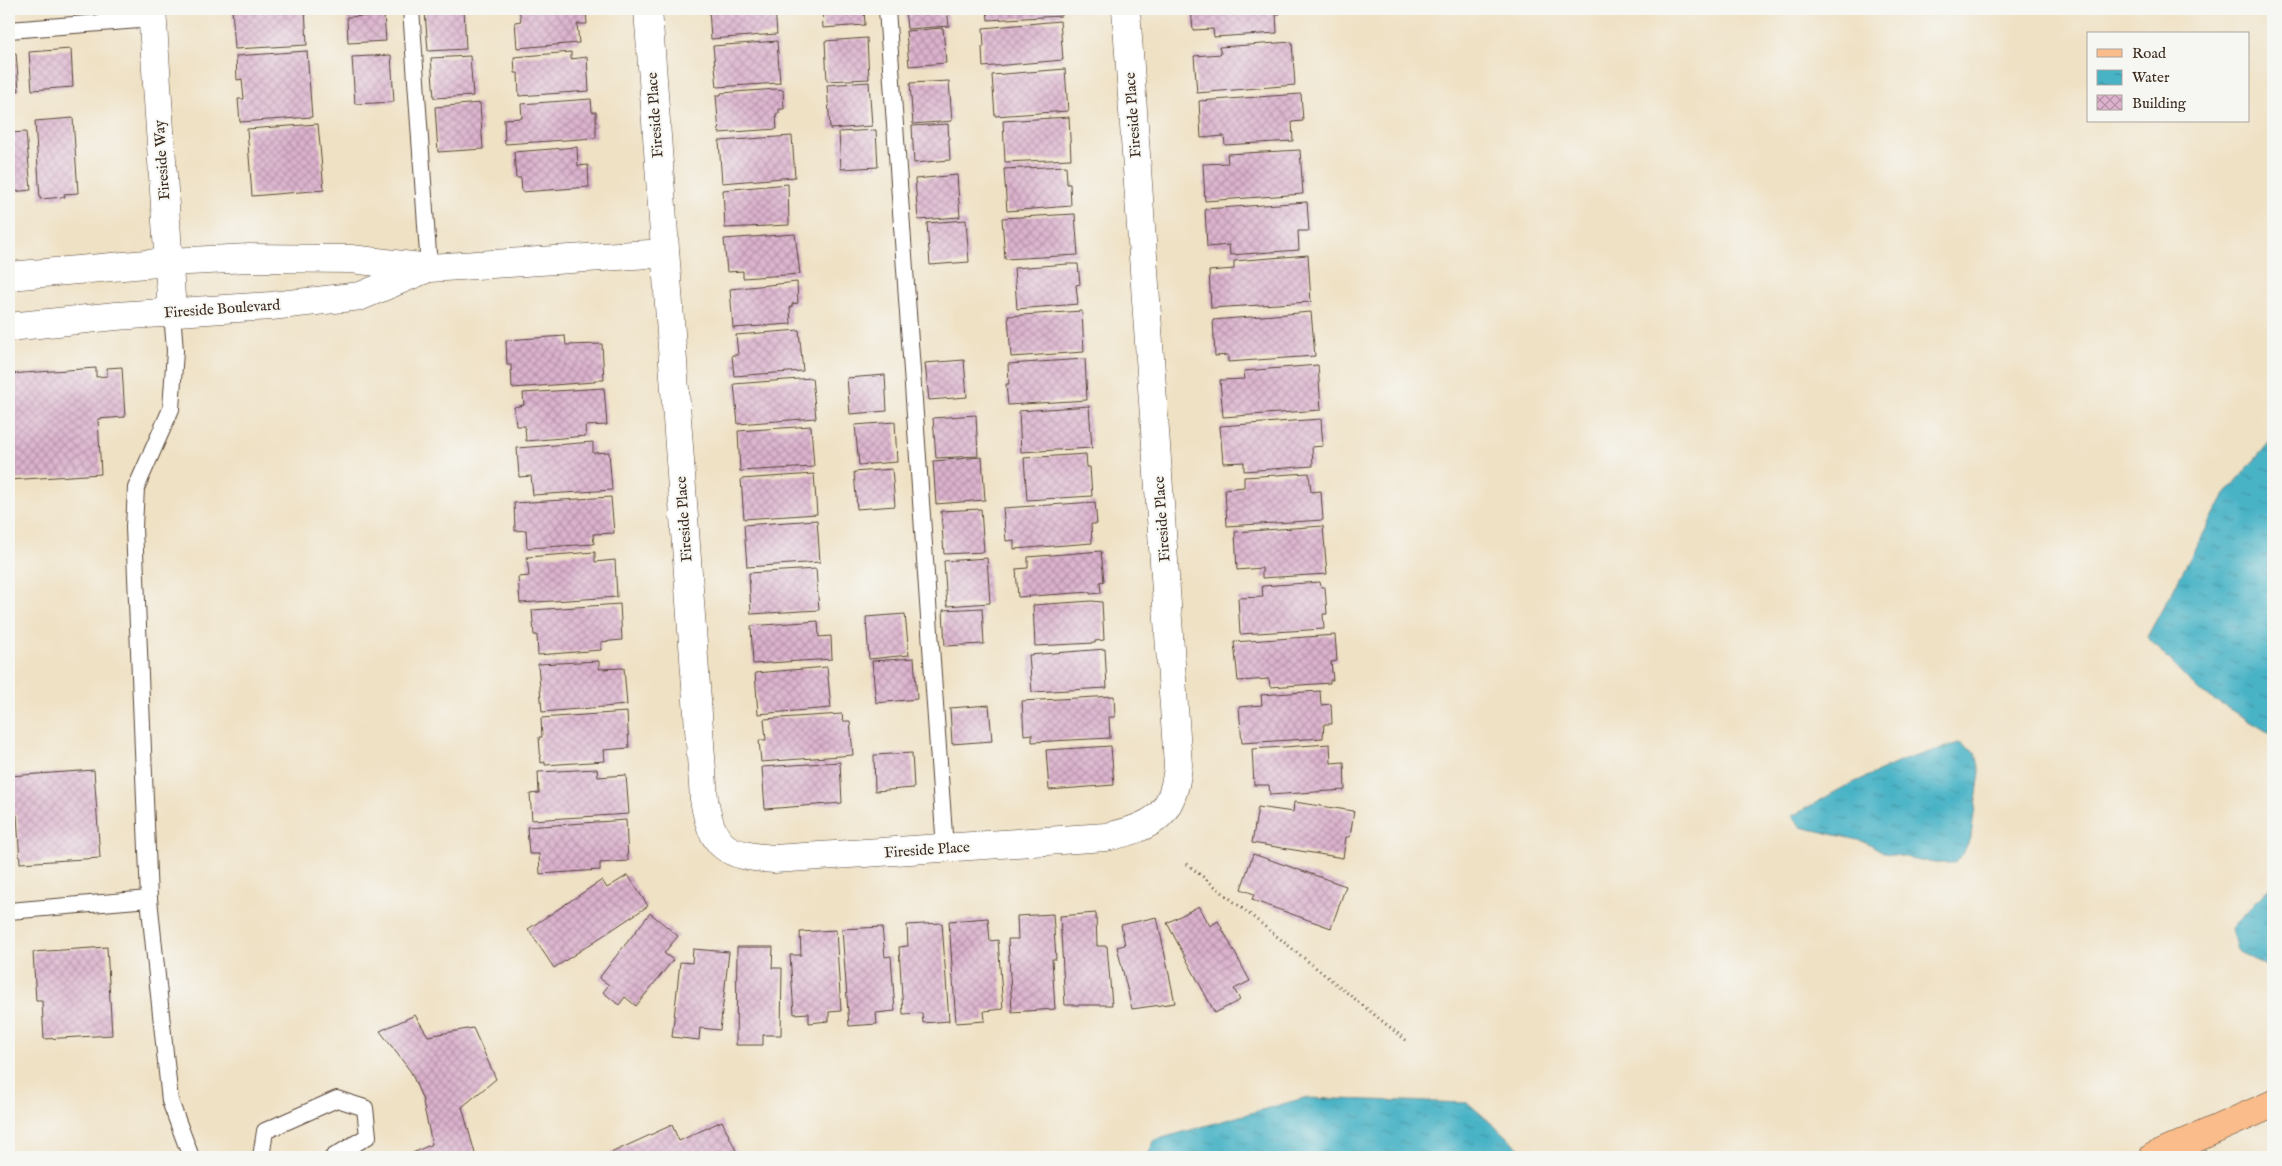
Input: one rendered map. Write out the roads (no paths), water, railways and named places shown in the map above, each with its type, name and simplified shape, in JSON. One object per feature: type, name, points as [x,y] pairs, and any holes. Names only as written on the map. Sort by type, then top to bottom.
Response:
[{"type":"main road","points":[[2153,1157],[2273,1104]]},
{"type":"street","name":"Fireside Place","points":[[648,9],[704,799],[708,821],[716,837],[726,849],[742,856],[774,859],[1106,837],[1127,833],[1146,826],[1162,814],[1172,800],[1176,784],[1177,745],[1126,9]]},
{"type":"street","name":"Fireside Way","points":[[152,14],[172,312]]},
{"type":"street","name":"Fireside Boulevard","points":[[9,276],[169,262],[310,257],[351,259],[429,268],[665,253]]},
{"type":"street","name":"Fireside Boulevard","points":[[9,327],[172,312],[271,306],[361,296],[429,268]]},
{"type":"lane","points":[[411,9],[429,268]]},
{"type":"lane","points":[[887,9],[945,849]]},
{"type":"lane","points":[[9,30],[152,14]]},
{"type":"lane","points":[[172,312],[174,351],[171,409],[136,488],[134,527],[149,899],[170,1101],[191,1157]]},
{"type":"lane","points":[[9,911],[149,899]]},
{"type":"lane","points":[[261,1157],[265,1131],[336,1099],[365,1108],[368,1136],[333,1157]]},
{"type":"water","points":[[2273,438],[2273,735],[2199,691],[2147,637],[2224,496]]},
{"type":"water","points":[[1959,743],[1976,753],[1980,772],[1971,836],[1963,854],[1954,863],[1934,863],[1885,853],[1866,842],[1801,827],[1792,816],[1844,787],[1904,760]]},
{"type":"water","points":[[2273,883],[2273,970],[2237,950],[2231,929]]},
{"type":"water","points":[[1304,1098],[1468,1103],[1530,1157],[1146,1157],[1155,1140]]}]
